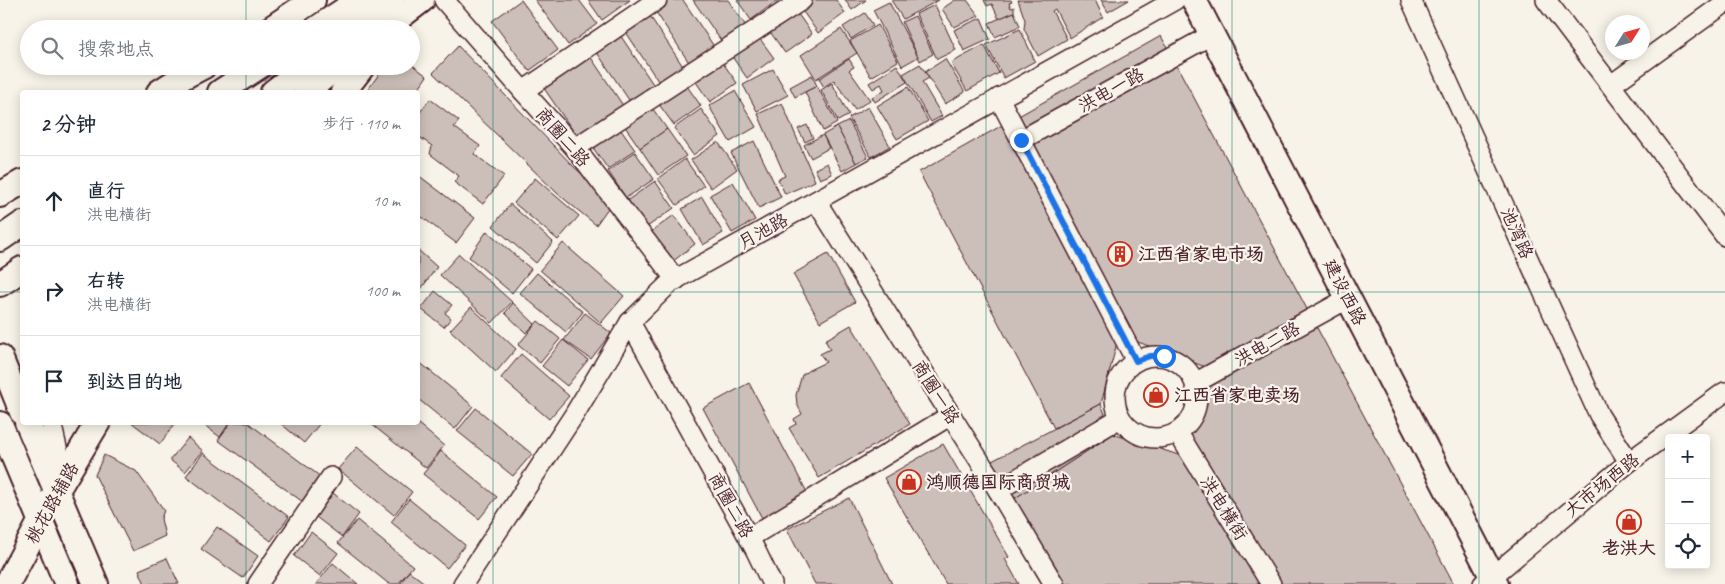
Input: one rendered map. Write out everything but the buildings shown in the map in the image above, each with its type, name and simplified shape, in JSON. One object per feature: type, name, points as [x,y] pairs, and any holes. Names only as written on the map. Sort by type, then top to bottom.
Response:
[{"type":"main road","points":[[284,20],[314,0]]},
{"type":"main road","points":[[329,20],[359,0]]},
{"type":"main road","points":[[366,20],[392,0]]},
{"type":"main road","points":[[396,20],[422,0]]},
{"type":"main road","points":[[411,20],[432,0]]},
{"type":"main road","name":"建设西路","points":[[1181,0],[1338,304],[1487,582]]},
{"type":"main road","name":"建设西路","points":[[1194,0],[1487,582]]},
{"type":"main road","points":[[162,90],[186,75]]},
{"type":"main road","points":[[221,90],[230,75]]},
{"type":"main road","points":[[223,90],[246,75]]},
{"type":"main road","points":[[276,90],[295,75]]},
{"type":"main road","points":[[308,90],[327,75]]},
{"type":"main road","points":[[345,90],[357,75]]},
{"type":"main road","points":[[0,195],[20,183]]},
{"type":"main road","points":[[0,239],[20,225]]},
{"type":"main road","points":[[0,284],[20,269]]},
{"type":"main road","points":[[0,357],[20,407]]},
{"type":"main road","points":[[0,424],[67,584]]},
{"type":"main road","points":[[29,425],[60,485],[96,584]]},
{"type":"main road","name":"桃花路辅路","points":[[7,584],[60,485],[96,425]]},
{"type":"street","name":"商圈二路","points":[[444,0],[575,148],[676,280]]},
{"type":"street","points":[[523,91],[657,0]]},
{"type":"street","points":[[575,148],[802,0]]},
{"type":"street","name":"月池路","points":[[463,584],[574,416],[630,322],[672,282],[1175,0]]},
{"type":"street","name":"池湾路","points":[[1411,0],[1599,415],[1629,462]]},
{"type":"street","points":[[1546,0],[1725,236]]},
{"type":"street","points":[[1610,85],[1725,3]]},
{"type":"street","name":"洪电一路","points":[[1021,140],[1202,40]]},
{"type":"street","points":[[1000,98],[1136,361]]},
{"type":"street","name":"商圈一路","points":[[816,201],[998,490],[1054,584]]},
{"type":"street","name":"洪电二路","points":[[1195,383],[1338,304]]},
{"type":"street","name":"商圈二路","points":[[630,322],[749,538],[772,584]]},
{"type":"street","points":[[1150,356],[1164,356],[1177,361],[1188,371],[1195,383],[1198,397],[1196,411],[1188,424],[1178,433],[1166,438],[1152,439],[1128,428],[1120,418],[1115,406],[1118,380],[1126,369],[1136,361],[1150,356]]},
{"type":"street","name":"大市场西路","points":[[1487,582],[1629,462],[1725,392]]},
{"type":"street","points":[[749,538],[951,415]]},
{"type":"street","points":[[998,490],[1120,418]]},
{"type":"street","points":[[51,425],[60,485]]},
{"type":"street","name":"洪电横街","points":[[1178,433],[1271,584]]},
{"type":"street","points":[[258,584],[330,477]]},
{"type":"place","name":"江西省家电市场","points":[[1120,254]]},
{"type":"place","name":"江西省家电卖场","points":[[1156,395]]},
{"type":"place","name":"鸿顺德国际商贸城","points":[[909,482]]},
{"type":"place","name":"老洪大","points":[[1629,522]]},
{"type":"route","points":[[1021,140],[1136,361],[1150,356],[1164,356]]}]
